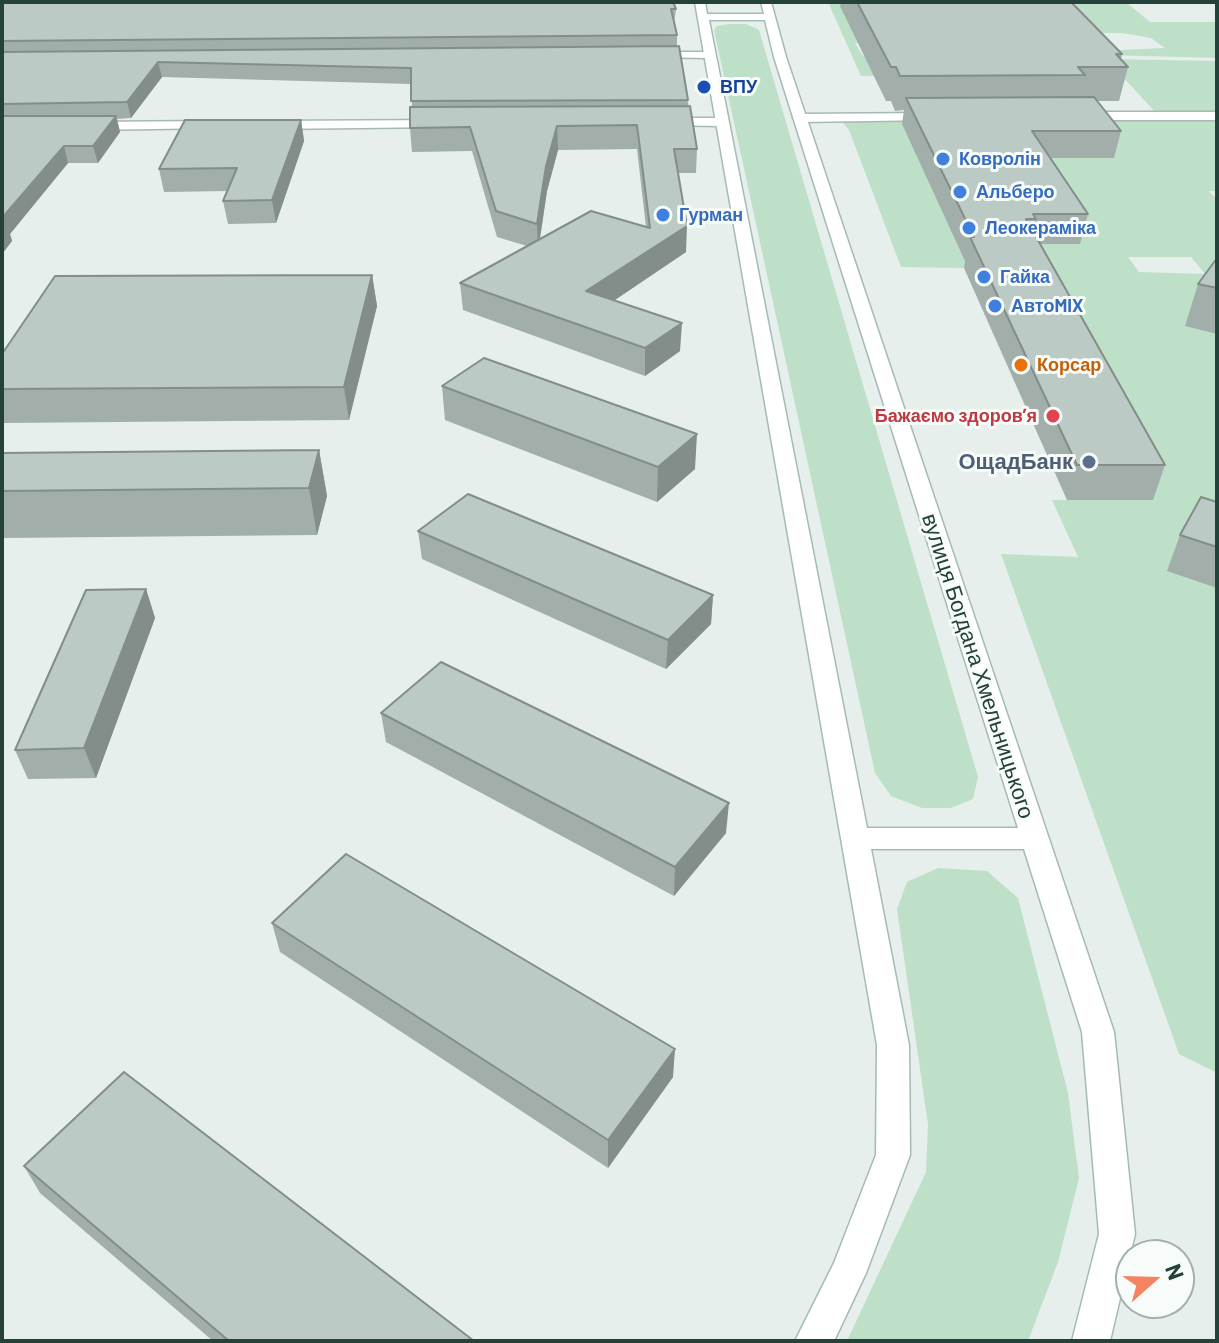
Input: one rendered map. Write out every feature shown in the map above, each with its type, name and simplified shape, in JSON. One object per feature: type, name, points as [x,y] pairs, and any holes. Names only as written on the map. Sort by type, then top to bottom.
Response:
[{"type":"street","points":[[700,2],[893,1045],[893,1155],[848,1273],[814,1341]]},
{"type":"street","points":[[701,17],[767,10]]},
{"type":"street","name":"вулиця Богдана Хмельницького","points":[[767,10],[799,118],[1098,1032],[1117,1234],[1091,1341]]},
{"type":"street","points":[[641,55],[708,55]]},
{"type":"street","points":[[1059,116],[1217,116]]},
{"type":"street","points":[[799,118],[953,117]]},
{"type":"street","points":[[637,123],[721,122]]},
{"type":"street","points":[[257,125],[461,124]]},
{"type":"street","points":[[74,126],[225,125]]},
{"type":"street","points":[[855,839],[1034,838]]},
{"type":"green space","points":[[828,2],[1126,2],[1150,22],[1217,22],[1217,58],[1105,55],[1106,59],[1217,61],[1217,191],[1209,191],[1217,200],[1217,1073],[1179,1054],[1001,554],[1078,557],[1052,500],[1152,499],[964,268],[901,267],[849,130],[838,117],[1158,115],[1120,74],[861,76]],"holes":[[[1086,33],[1122,33],[1151,38],[1165,48],[1099,51]],[[1067,42],[1078,55],[863,56],[855,43]],[[909,138],[1113,158],[978,158]],[[1128,257],[1191,257],[1205,274],[1139,272]]]},
{"type":"green space","points":[[746,24],[759,30],[978,777],[973,799],[951,808],[922,808],[891,796],[875,773],[714,30],[717,26]]},
{"type":"green space","points":[[938,868],[987,871],[1018,898],[1068,1093],[1079,1178],[1058,1262],[1028,1341],[847,1341],[926,1172],[928,1125],[897,909],[907,882]]},
{"type":"building","points":[[2,2],[673,2],[676,9],[671,9],[677,35],[2,41]]},
{"type":"building","points":[[857,2],[1071,2],[1122,54],[1116,54],[1128,67],[1078,67],[1085,75],[900,76],[896,67],[891,67]]},
{"type":"building","points":[[679,46],[688,100],[411,101],[411,68],[158,62],[127,102],[2,104],[2,52]]},
{"type":"building","points":[[1094,97],[1121,131],[1032,131],[1088,214],[1033,214],[1036,219],[1026,219],[1165,465],[1077,465],[970,237],[974,237],[906,98]]},
{"type":"building","points":[[690,106],[697,149],[674,149],[687,226],[586,291],[682,323],[645,348],[460,283],[591,211],[650,228],[637,125],[557,126],[546,166],[537,224],[496,211],[470,127],[410,128],[410,107]]},
{"type":"building","points":[[2,116],[116,116],[93,146],[64,146],[2,218]]},
{"type":"building","points":[[185,120],[301,120],[272,200],[223,201],[237,168],[159,169]]},
{"type":"building","points":[[1217,258],[1217,288],[1198,284]]},
{"type":"building","points":[[372,275],[344,387],[2,389],[2,354],[55,276]]},
{"type":"building","points":[[484,358],[697,434],[658,467],[442,386]]},
{"type":"building","points":[[319,450],[309,488],[2,491],[2,453]]},
{"type":"building","points":[[468,494],[713,595],[668,640],[418,531]]},
{"type":"building","points":[[1201,497],[1217,502],[1217,547],[1180,535]]},
{"type":"building","points":[[146,589],[84,748],[15,750],[86,590]]},
{"type":"building","points":[[441,662],[729,803],[675,867],[381,713]]},
{"type":"building","points":[[346,854],[675,1049],[608,1140],[272,923]]},
{"type":"building","points":[[124,1072],[474,1341],[229,1341],[24,1166]]},
{"type":"place","name":"ВПУ","points":[[704,87]]},
{"type":"place","name":"Ковролін","points":[[943,159]]},
{"type":"place","name":"Альберо","points":[[960,192]]},
{"type":"place","name":"Гурман","points":[[663,215]]},
{"type":"place","name":"Леокераміка","points":[[969,228]]},
{"type":"place","name":"Гайка","points":[[984,277]]},
{"type":"place","name":"АвтоMIX","points":[[995,306]]},
{"type":"place","name":"Корсар","points":[[1021,365]]},
{"type":"place","name":"Бажаємо здоровʼя","points":[[1053,416]]},
{"type":"place","name":"ОщадБанк","points":[[1089,462]]}]
